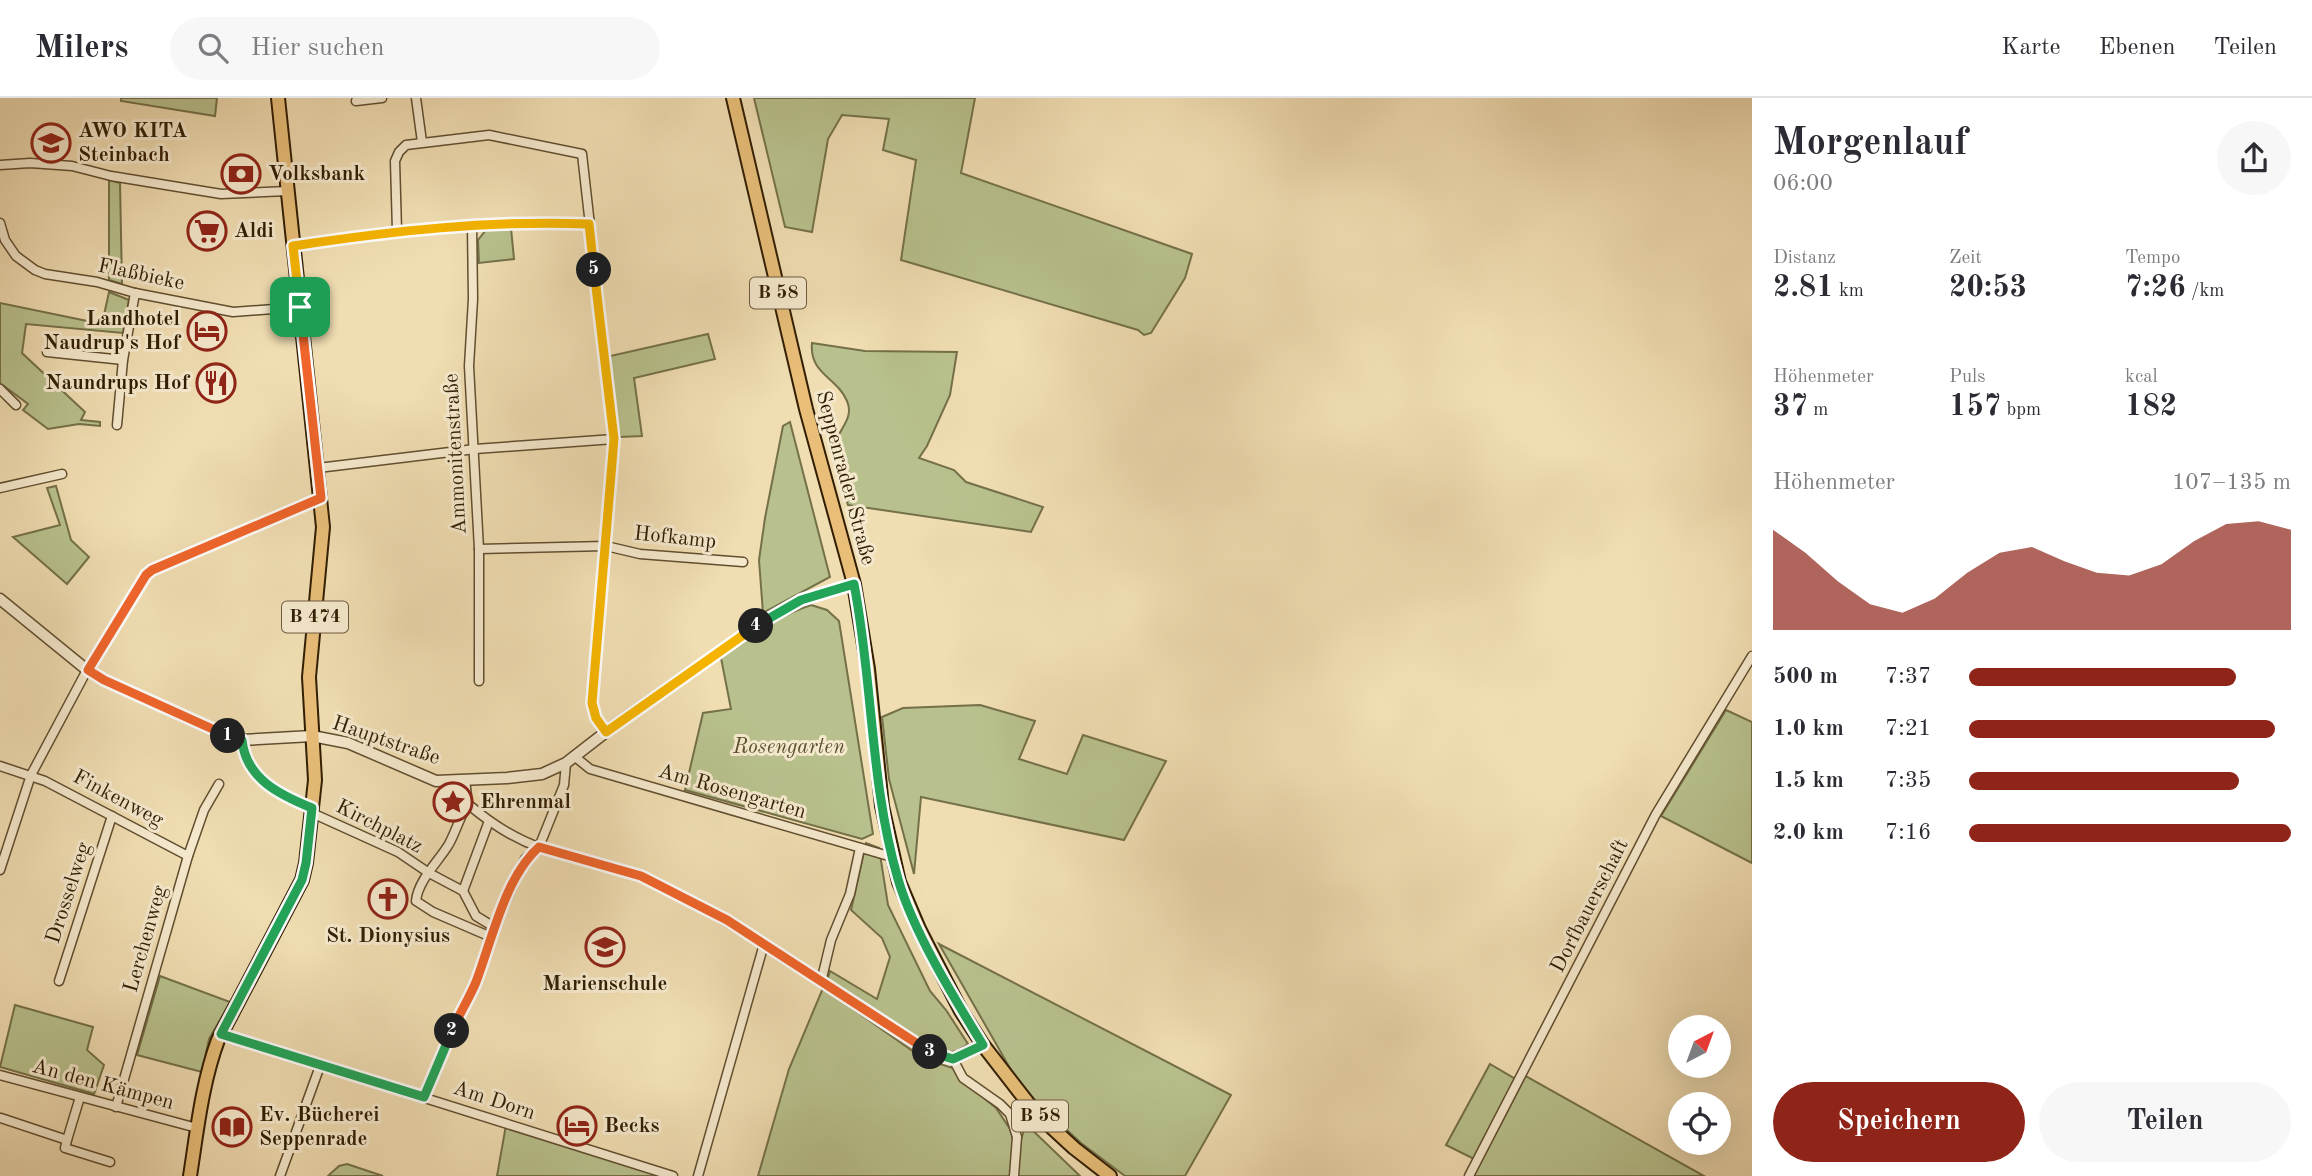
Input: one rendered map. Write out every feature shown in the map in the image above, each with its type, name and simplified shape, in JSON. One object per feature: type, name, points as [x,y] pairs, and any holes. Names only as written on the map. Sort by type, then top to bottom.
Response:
[{"type":"main road","name":"B 474","points":[[190,1176],[212,1056],[302,880],[315,780],[309,677],[323,527],[316,500],[318,467],[278,98]]},
{"type":"main road","name":"Seppenrader Straße","points":[[733,98],[806,410],[854,584],[868,669],[888,857],[919,929],[961,1011],[983,1045],[1035,1112],[1110,1176]]},
{"type":"street","points":[[356,101],[382,98]]},
{"type":"street","points":[[416,98],[422,142]]},
{"type":"street","points":[[397,231],[397,156],[406,145],[489,135],[582,154],[614,439],[592,703],[596,718],[606,732]]},
{"type":"street","points":[[0,165],[30,163],[72,166],[111,176],[211,193],[287,191]]},
{"type":"street","points":[[293,246],[397,231],[472,225],[537,222],[589,224]]},
{"type":"street","name":"Flaßbieke","points":[[0,223],[10,248],[35,270],[233,312],[300,307]]},
{"type":"street","name":"Ammonitenstraße","points":[[472,225],[473,299],[469,366],[479,549],[479,681]]},
{"type":"street","points":[[117,425],[123,360],[135,293]]},
{"type":"street","points":[[47,352],[123,360]]},
{"type":"street","points":[[0,389],[16,405]]},
{"type":"street","points":[[318,467],[475,449],[614,439]]},
{"type":"street","points":[[0,488],[62,474]]},
{"type":"street","points":[[1,866],[30,775],[88,670],[146,575],[152,570],[316,500]]},
{"type":"street","name":"Hofkamp","points":[[479,549],[606,546],[640,554],[743,562]]},
{"type":"street","name":"Hauptstraße","points":[[242,740],[312,736],[348,743],[436,780],[542,774],[570,760],[759,624],[801,600],[854,584]]},
{"type":"street","points":[[0,599],[104,680],[225,735],[242,740]]},
{"type":"street","name":"Dorfbauerschaft","points":[[1469,1176],[1656,814],[1752,656]]},
{"type":"street","name":"Kirchplatz","points":[[242,740],[245,758],[270,789],[398,852],[463,891]]},
{"type":"street","points":[[424,1097],[475,984],[494,928],[525,859],[539,847],[564,785],[570,760]]},
{"type":"street","name":"Am Rosengarten","points":[[570,760],[590,769],[888,857]]},
{"type":"street","name":"Finkenweg","points":[[0,766],[30,775],[188,856]]},
{"type":"street","points":[[465,780],[468,804],[449,843],[417,896],[418,903],[491,937]]},
{"type":"street","name":"Lerchenweg","points":[[116,1107],[188,856],[204,810],[219,784]]},
{"type":"street","points":[[468,804],[489,821],[539,847],[641,876],[727,920],[919,1047],[953,1059],[983,1045]]},
{"type":"street","name":"Drosselweg","points":[[58,981],[112,816]]},
{"type":"street","points":[[489,821],[463,891],[476,915],[494,928]]},
{"type":"street","points":[[821,982],[831,940],[850,894],[860,848]]},
{"type":"street","points":[[698,1176],[764,944]]},
{"type":"street","name":"Am Dorn","points":[[221,1034],[673,1176]]},
{"type":"street","points":[[953,1059],[963,1078],[1010,1114],[1017,1137],[1014,1176]]},
{"type":"street","points":[[280,1176],[320,1066]]},
{"type":"street","name":"An den Kämpen","points":[[0,1075],[197,1128]]},
{"type":"street","points":[[80,1097],[65,1148],[110,1162]]},
{"type":"street","points":[[1,1118],[67,1140]]},
{"type":"green space","points":[[121,98],[217,98],[215,116],[121,101]]},
{"type":"green space","points":[[754,98],[975,98],[961,173],[1192,254],[1185,278],[1151,333],[1144,335],[1138,330],[901,260],[916,160],[883,150],[889,119],[842,115],[828,139],[812,232],[785,227]]},
{"type":"green space","points":[[109,180],[120,183],[122,284],[109,280]]},
{"type":"green space","points":[[511,228],[514,259],[479,263],[478,240],[486,230]]},
{"type":"green space","points":[[109,292],[129,300],[123,333],[26,324],[22,353],[85,412],[81,420],[100,422],[100,426],[79,424],[48,429],[23,410],[28,404],[0,383],[0,303],[102,324]]},
{"type":"green space","points":[[708,334],[715,359],[634,378],[642,436],[620,437],[606,357]]},
{"type":"green space","points":[[812,343],[865,351],[957,352],[950,395],[919,458],[954,470],[966,482],[1043,507],[1031,532],[848,505],[834,448],[848,417],[849,407],[843,393],[819,369],[812,353]]},
{"type":"green space","points":[[790,422],[830,577],[763,613],[759,560],[783,426]]},
{"type":"green space","points":[[56,486],[71,540],[89,557],[67,584],[13,537],[60,525],[47,488]]},
{"type":"green space","name":"Rosengarten","points":[[811,605],[827,610],[839,621],[873,834],[862,839],[685,790],[703,713],[731,709],[721,658],[775,621]]},
{"type":"green space","points":[[980,705],[1035,721],[1019,759],[1067,774],[1083,735],[1166,761],[1124,840],[921,797],[914,874],[889,779],[882,717],[903,708]]},
{"type":"green space","points":[[1726,710],[1752,722],[1752,863],[1661,816]]},
{"type":"green space","points":[[866,843],[879,848],[888,905],[930,991],[968,1044],[952,1054],[926,1047],[827,981],[830,971],[877,999],[890,957],[882,938],[851,910]]},
{"type":"green space","points":[[939,944],[1231,1095],[1185,1176],[1125,1176],[1081,1143],[1042,1107],[1019,1084]]},
{"type":"green space","points":[[160,976],[230,1002],[209,1039],[202,1072],[137,1055]]},
{"type":"green space","points":[[823,988],[924,1059],[953,1068],[966,1083],[996,1108],[1010,1129],[1015,1147],[1013,1176],[758,1176],[789,1069]]},
{"type":"green space","points":[[15,1005],[93,1027],[87,1050],[104,1065],[94,1094],[0,1067]]},
{"type":"green space","points":[[1490,1064],[1517,1080],[1476,1160],[1446,1145]]},
{"type":"green space","points":[[1524,1075],[1704,1176],[1472,1176]]},
{"type":"green space","points":[[1026,1124],[1080,1176],[1016,1176],[1019,1146]]},
{"type":"green space","points":[[506,1125],[668,1176],[497,1176]]},
{"type":"green space","points":[[347,1164],[383,1176],[328,1176],[339,1166]]},
{"type":"place","name":"AWO KITA Steinbach","points":[[51,143]]},
{"type":"place","name":"Volksbank","points":[[241,174]]},
{"type":"place","name":"Aldi","points":[[207,231]]},
{"type":"place","name":"Landhotel Naudrup's Hof","points":[[207,331]]},
{"type":"place","name":"Naundrups Hof","points":[[216,383]]},
{"type":"place","name":"Ehrenmal","points":[[453,802]]},
{"type":"place","name":"St. Dionysius","points":[[388,899]]},
{"type":"place","name":"Marienschule","points":[[605,947]]},
{"type":"place","name":"Becks","points":[[577,1126]]},
{"type":"place","name":"Ev. Bücherei Seppenrade","points":[[232,1127]]},
{"type":"route","points":[[537,222],[589,224],[614,439],[592,703],[596,718],[606,732],[759,624],[810,596],[854,584],[868,669],[882,806],[898,882],[961,1011],[983,1045],[953,1059],[939,1056],[919,1047],[727,920],[697,904],[641,876],[539,847],[525,859],[494,928],[475,984],[424,1097],[221,1034],[302,880],[312,808],[270,789],[245,758],[242,740],[225,735],[104,680],[88,670],[146,575],[152,570],[321,498],[300,307],[293,246],[397,231],[472,225],[537,222]]}]
